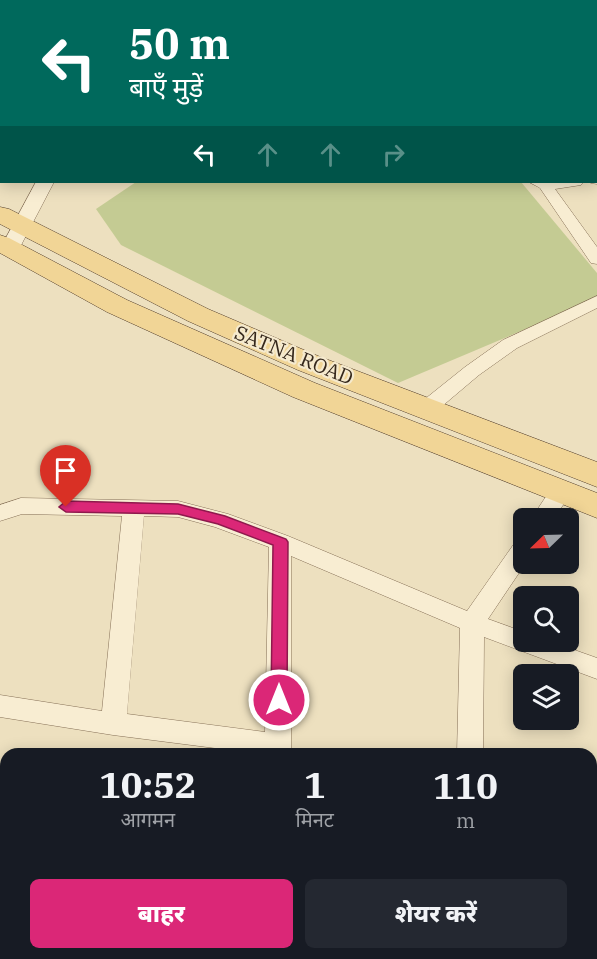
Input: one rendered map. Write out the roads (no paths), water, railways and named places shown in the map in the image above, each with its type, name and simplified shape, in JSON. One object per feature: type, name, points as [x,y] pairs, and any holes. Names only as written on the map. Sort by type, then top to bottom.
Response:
[{"type":"main road","name":"SATNA ROAD","points":[[8,233],[308,363],[597,474]]},
{"type":"main road","points":[[8,233],[117,306],[304,390],[597,506]]},
{"type":"street","points":[[8,233],[44,183]]},
{"type":"street","points":[[541,183],[597,259]]},
{"type":"street","points":[[427,408],[472,371],[510,344],[597,300]]},
{"type":"street","points":[[549,508],[561,491]]},
{"type":"street","points":[[0,513],[21,506],[178,509],[220,520],[280,542],[513,638]]},
{"type":"street","points":[[113,724],[134,507]]},
{"type":"street","points":[[278,748],[280,542]]},
{"type":"street","points":[[470,748],[472,623],[513,563]]},
{"type":"street","points":[[551,652],[597,669]]},
{"type":"street","points":[[0,706],[265,748]]}]
